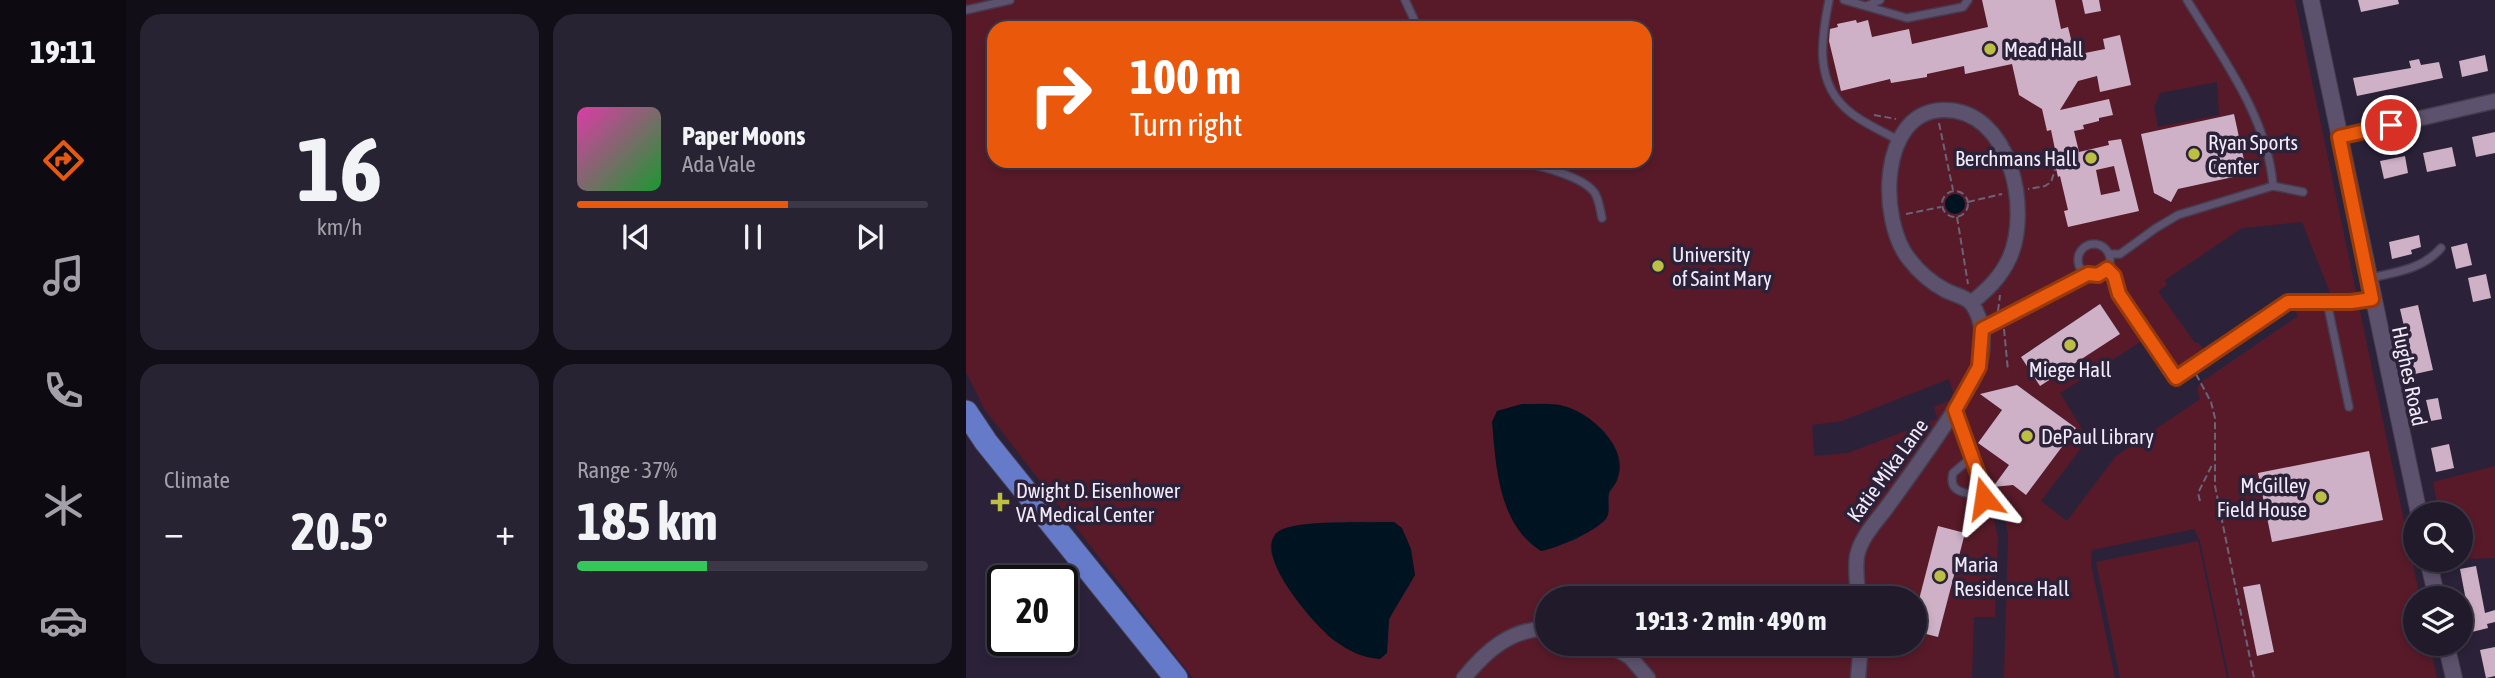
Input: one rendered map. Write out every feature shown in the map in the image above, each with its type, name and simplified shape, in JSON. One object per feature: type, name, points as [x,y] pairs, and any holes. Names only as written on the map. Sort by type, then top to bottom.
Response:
[{"type":"highway","points":[[966,412],[973,428],[1177,678]]},
{"type":"street","name":"Hughes Road","points":[[2311,0],[2415,502]]},
{"type":"street","points":[[2339,137],[2495,101]]},
{"type":"street","points":[[1971,303],[1998,279],[2010,259],[2018,227],[2014,177],[2000,145],[1975,119],[1958,112],[1936,111],[1912,123],[1898,140],[1889,184],[1891,218],[1907,258],[1926,278],[1971,303],[1982,329]]},
{"type":"street","name":"Katie Mika Lane","points":[[1858,586],[1856,568],[1862,541],[1955,410],[1979,367],[1982,329]]},
{"type":"street","points":[[1464,678],[1496,645],[1535,630]]},
{"type":"street","points":[[1628,656],[1648,678]]},
{"type":"street","points":[[1858,678],[1860,656]]},
{"type":"street","points":[[2449,656],[2454,678]]},
{"type":"lane","points":[[966,10],[1010,0]]},
{"type":"lane","points":[[1405,0],[1415,21]]},
{"type":"lane","points":[[1829,0],[1824,26],[1825,78],[1834,96],[1850,113],[1898,140]]},
{"type":"lane","points":[[1844,0],[1907,18],[1963,7],[1968,0]]},
{"type":"lane","points":[[1866,6],[1880,0]]},
{"type":"lane","points":[[2187,0],[2239,85],[2262,137],[2271,167],[2273,186]]},
{"type":"lane","points":[[1545,168],[1586,184],[1595,193],[1602,218]]},
{"type":"lane","points":[[2109,254],[2107,269],[2098,275],[2084,272],[2079,263],[2078,257],[2087,245],[2098,244],[2109,254],[2120,254],[2178,215],[2273,186],[2303,192]]},
{"type":"lane","points":[[2368,278],[2418,267],[2432,258],[2441,247]]},
{"type":"lane","points":[[2107,269],[2114,276],[2119,294],[2176,378],[2288,302],[2372,299]]},
{"type":"lane","points":[[1982,329],[2088,274]]},
{"type":"lane","points":[[2327,302],[2349,407]]},
{"type":"lane","points":[[1955,410],[1972,457],[1984,500],[1965,495],[1952,484],[1953,473],[1972,457]]},
{"type":"path","points":[[1936,111],[1953,191]]},
{"type":"path","points":[[1873,115],[1885,119],[1903,117]]},
{"type":"path","points":[[1953,191],[1965,194],[1968,202],[1967,210],[1957,217],[1946,214],[1942,207],[1945,195],[1953,191]]},
{"type":"path","points":[[1891,218],[1942,207]]},
{"type":"path","points":[[1957,217],[1971,303]]},
{"type":"path","points":[[2003,289],[1998,298],[1998,313],[2005,334],[2005,360],[2008,371]]},
{"type":"path","points":[[2192,367],[2204,387],[2215,418],[2213,462],[2219,512],[2254,678]]},
{"type":"path","points":[[2200,501],[2198,493],[2213,462]]},
{"type":"shaded area","name":"University of Saint Mary","points":[[966,0],[2082,0],[2085,14],[2101,11],[2099,0],[2295,0],[2403,517],[2403,572],[2415,572],[2417,586],[2403,586],[2403,656],[2432,656],[2437,678],[2229,678],[2200,541],[2194,529],[2092,550],[2091,564],[2115,678],[2004,678],[2008,535],[2001,495],[1989,496],[1998,538],[1995,617],[1974,617],[1972,678],[1193,678],[985,410],[966,372]],"holes":[[[2105,49],[2114,80],[2098,84],[2091,52]],[[2217,82],[2219,115],[2158,127],[2154,107],[2160,93]],[[2234,114],[2246,174],[2178,189],[2171,202],[2154,193],[2142,134]],[[2302,222],[2331,295],[2285,295],[2298,316],[2200,383],[2197,389],[2200,399],[2116,456],[2067,521],[2041,501],[2088,439],[2060,393],[2142,341],[2175,388],[2212,362],[2158,291],[2167,285],[2165,280],[2242,228]],[[2100,304],[2119,333],[2040,386],[2021,356]],[[1949,379],[1953,392],[1950,400],[1934,407],[1937,419],[1848,453],[1814,456],[1812,425],[1842,421]],[[2017,385],[2076,428],[2026,495],[2013,485],[1994,487],[2009,465],[1979,443],[2002,410],[1981,394]],[[1522,404],[1558,406],[1575,412],[1605,432],[1614,486],[1609,493],[1608,515],[1605,521],[1573,541],[1534,546],[1521,531],[1505,500],[1499,466],[1498,411]],[[2258,474],[2382,520],[2272,542]],[[1394,522],[1410,586],[1393,612],[1389,642],[1271,554],[1271,544],[1277,533],[1289,527],[1317,523]],[[2260,584],[2274,652],[2258,656],[2243,588]]]},
{"type":"shaded area","points":[[2495,466],[2495,558],[2473,559],[2473,502],[2437,502],[2433,482]]},
{"type":"shaded area","points":[[2198,541],[2227,678],[2120,678],[2096,562]]},
{"type":"water","points":[[1955,194],[1962,197],[1965,204],[1962,211],[1955,214],[1948,211],[1945,204],[1948,197]]},
{"type":"water","points":[[1522,404],[1559,405],[1589,418],[1614,445],[1620,466],[1617,481],[1609,494],[1608,514],[1603,522],[1577,538],[1541,551],[1527,540],[1508,510],[1495,457],[1492,422],[1497,411]]},
{"type":"water","points":[[1394,522],[1402,528],[1411,549],[1415,575],[1389,619],[1387,653],[1380,659],[1362,656],[1335,641],[1301,606],[1279,571],[1272,555],[1272,541],[1279,531],[1299,525]]},
{"type":"building","points":[[1982,0],[2055,0],[2061,29],[2068,27],[2075,55],[2105,49],[2103,39],[2120,35],[2131,85],[2100,92],[2097,76],[2078,81],[2060,110],[2109,99],[2113,115],[2099,118],[2099,121],[2083,125],[2084,129],[2074,131],[2079,152],[2109,145],[2108,141],[2121,139],[2139,211],[2068,227],[2064,211],[2068,210],[2055,164],[2058,164],[2051,130],[2047,131],[2042,109],[2019,95],[2012,64],[1965,74],[1964,66],[1927,74],[1927,77],[1891,83],[1890,79],[1841,91],[1829,41],[1830,29],[1838,27],[1837,24],[1868,20],[1872,37],[1909,29],[1912,44],[1988,27]],"holes":[[[2114,166],[2120,191],[2101,195],[2096,170]]]},
{"type":"building","points":[[2082,0],[2099,0],[2101,11],[2085,14]]},
{"type":"building","points":[[2358,0],[2398,0],[2399,4],[2361,12]]},
{"type":"building","points":[[2485,55],[2488,71],[2462,77],[2459,61]]},
{"type":"building","points":[[2419,59],[2421,65],[2439,62],[2443,78],[2357,96],[2353,78],[2411,68],[2409,61]]},
{"type":"building","name":"Ryan Sports Center","points":[[2234,114],[2247,174],[2178,189],[2171,202],[2154,193],[2141,134]]},
{"type":"building","points":[[2495,132],[2495,153],[2476,157],[2472,137]]},
{"type":"building","points":[[2452,147],[2456,166],[2427,172],[2423,153]]},
{"type":"building","points":[[2405,156],[2408,173],[2384,179],[2380,161]]},
{"type":"building","points":[[2419,235],[2421,247],[2411,250],[2412,254],[2392,259],[2389,242]]},
{"type":"building","points":[[2467,243],[2472,265],[2456,269],[2451,247]]},
{"type":"building","points":[[2486,274],[2491,298],[2473,302],[2468,278]]},
{"type":"building","name":"Miege Hall","points":[[2100,304],[2120,334],[2040,386],[2021,357]]},
{"type":"building","points":[[2418,305],[2433,370],[2415,374],[2400,309]]},
{"type":"building","name":"DePaul Library","points":[[2017,385],[2076,428],[2026,495],[2013,485],[1993,487],[2009,465],[1978,443],[2002,410],[1980,394]]},
{"type":"building","points":[[2438,398],[2442,419],[2431,421],[2426,400]]},
{"type":"building","points":[[2449,444],[2454,468],[2436,472],[2431,448]]},
{"type":"building","name":"McGilley Field House","points":[[2369,451],[2383,520],[2272,542],[2258,473]]},
{"type":"building","name":"Maria Residence Hall","points":[[1938,526],[1965,533],[1938,637],[1927,634],[1927,586],[1923,586]]},
{"type":"building","points":[[2476,566],[2485,613],[2495,610],[2495,622],[2487,624],[2488,628],[2473,632],[2473,586],[2463,586],[2461,572],[2473,572],[2473,567]]},
{"type":"building","points":[[2260,584],[2274,652],[2257,656],[2243,587]]},
{"type":"building","points":[[2495,647],[2495,676],[2486,678],[2480,650]]},
{"type":"place","name":"Mead Hall","points":[[1990,49]]},
{"type":"place","name":"Ryan Sports Center","points":[[2194,154]]},
{"type":"place","name":"Berchmans Hall","points":[[2091,158]]},
{"type":"place","name":"University of Saint Mary","points":[[1658,266]]},
{"type":"place","name":"Miege Hall","points":[[2070,345]]},
{"type":"place","name":"DePaul Library","points":[[2027,436]]},
{"type":"place","name":"McGilley Field House","points":[[2321,497]]},
{"type":"place","name":"Dwight D. Eisenhower VA Medical Center","points":[[1000,502]]},
{"type":"place","name":"Maria Residence Hall","points":[[1940,576]]},
{"type":"route","points":[[1984,498],[1955,410],[1979,367],[1982,329],[2088,274],[2098,275],[2107,269],[2114,276],[2119,294],[2176,378],[2288,302],[2351,302],[2372,299],[2339,137],[2391,125]]}]
